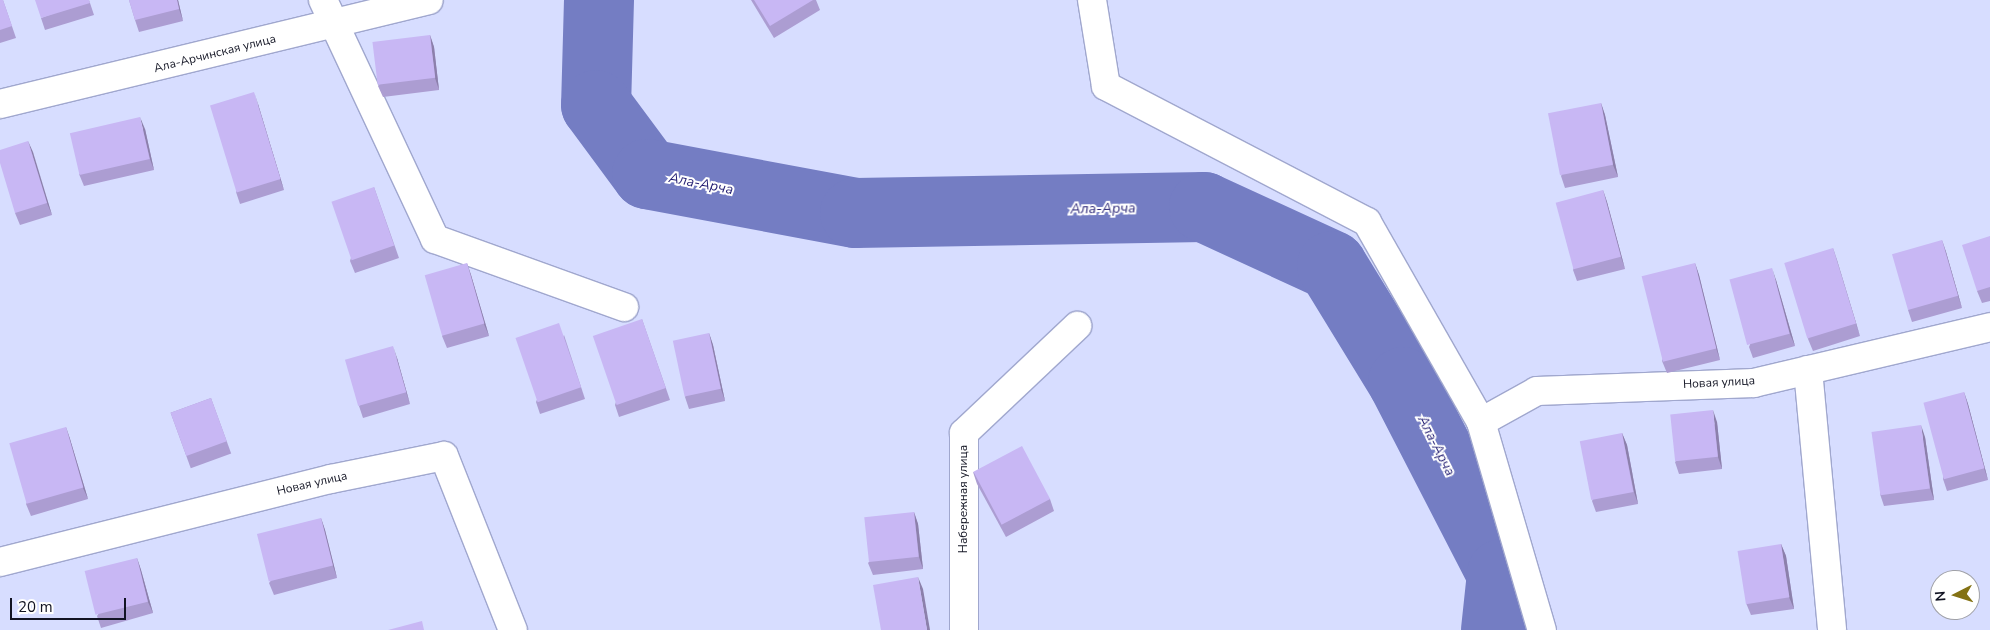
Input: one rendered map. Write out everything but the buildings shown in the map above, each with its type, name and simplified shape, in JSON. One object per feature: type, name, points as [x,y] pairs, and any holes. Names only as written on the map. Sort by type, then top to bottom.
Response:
[{"type":"street","points":[[323,0],[435,239],[624,307]]},
{"type":"street","name":"Ала-Арчинская улица","points":[[0,104],[429,0]]},
{"type":"street","points":[[1092,0],[1106,86],[1367,222],[1481,422],[1542,630]]},
{"type":"street","name":"Набережная улица","points":[[964,630],[964,433],[1077,326]]},
{"type":"street","name":"Новая улица","points":[[1481,422],[1537,391],[1754,383],[1990,327]]},
{"type":"street","points":[[1808,370],[1832,630]]},
{"type":"street","name":"Новая улица","points":[[0,562],[331,479],[444,456],[513,630]]},
{"type":"waterway","name":"Ала-Арча","points":[[599,0],[596,105],[647,174],[855,213],[1204,207],[1332,266],[1403,382],[1502,574],[1496,630]]}]
